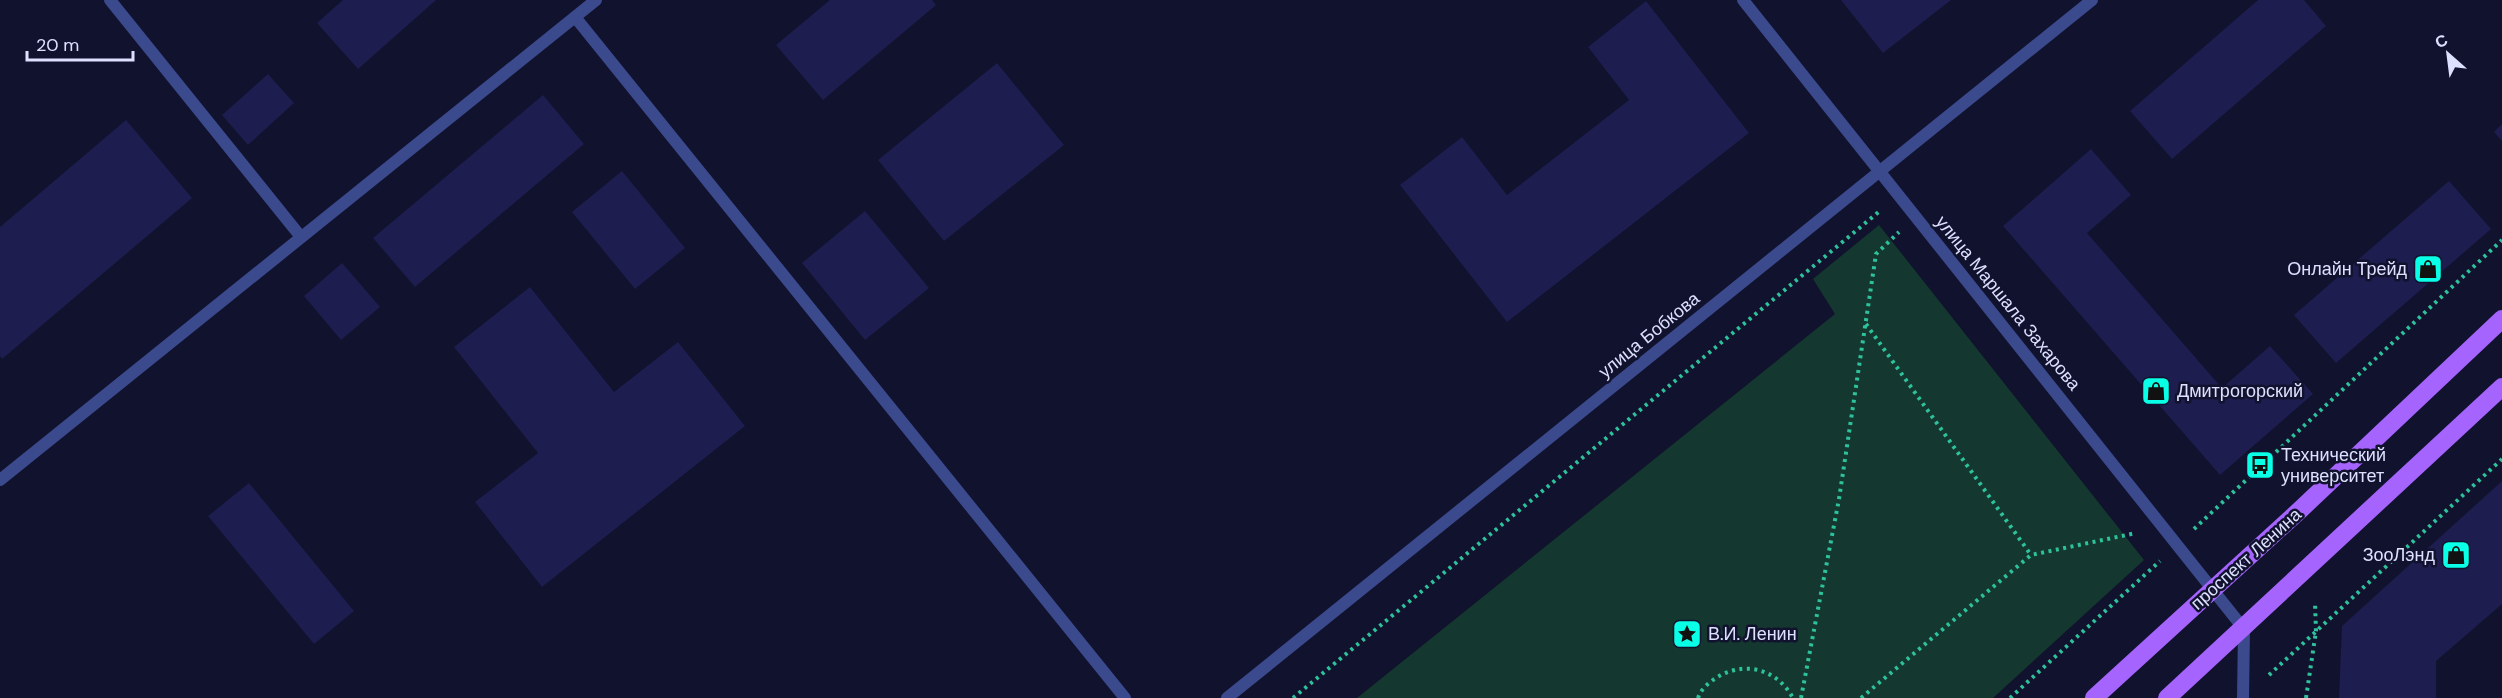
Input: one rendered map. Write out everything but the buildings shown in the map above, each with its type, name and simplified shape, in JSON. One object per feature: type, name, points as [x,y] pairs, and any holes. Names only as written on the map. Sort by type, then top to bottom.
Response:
[{"type":"main road","name":"проспект Ленина","points":[[2094,698],[2213,590],[2502,319]]},
{"type":"main road","points":[[2167,698],[2244,629],[2502,387]]},
{"type":"street","points":[[110,0],[301,237]]},
{"type":"street","points":[[0,480],[596,0]]},
{"type":"street","name":"улица Маршала Захарова","points":[[1743,0],[2244,629]]},
{"type":"street","name":"улица Бобкова","points":[[1227,698],[2092,0]]},
{"type":"street","points":[[575,17],[1125,698]]},
{"type":"street","points":[[2243,698],[2244,629]]},
{"type":"path","points":[[1293,698],[1881,210]]},
{"type":"path","points":[[1802,698],[1839,499],[1876,255],[1899,232]]},
{"type":"path","points":[[2010,698],[2177,545],[2502,240]]},
{"type":"path","points":[[1865,323],[2031,555]]},
{"type":"path","points":[[2268,676],[2502,459]]},
{"type":"path","points":[[1861,698],[2031,555],[2163,527]]},
{"type":"path","points":[[2306,698],[2316,631],[2315,603]]},
{"type":"path","points":[[1698,698],[1713,679],[1733,669],[1765,672],[1785,684],[1793,698]]},
{"type":"green space","points":[[1879,225],[2144,560],[1993,698],[1357,698],[1835,314],[1813,279]]},
{"type":"place","name":"Онлайн Трейд","points":[[2428,269]]},
{"type":"place","name":"Дмитрогорский","points":[[2156,391]]},
{"type":"place","name":"Технический университет","points":[[2260,465]]},
{"type":"place","name":"ЗооЛэнд","points":[[2456,555]]},
{"type":"place","name":"В.И. Ленин","points":[[1687,634]]}]
